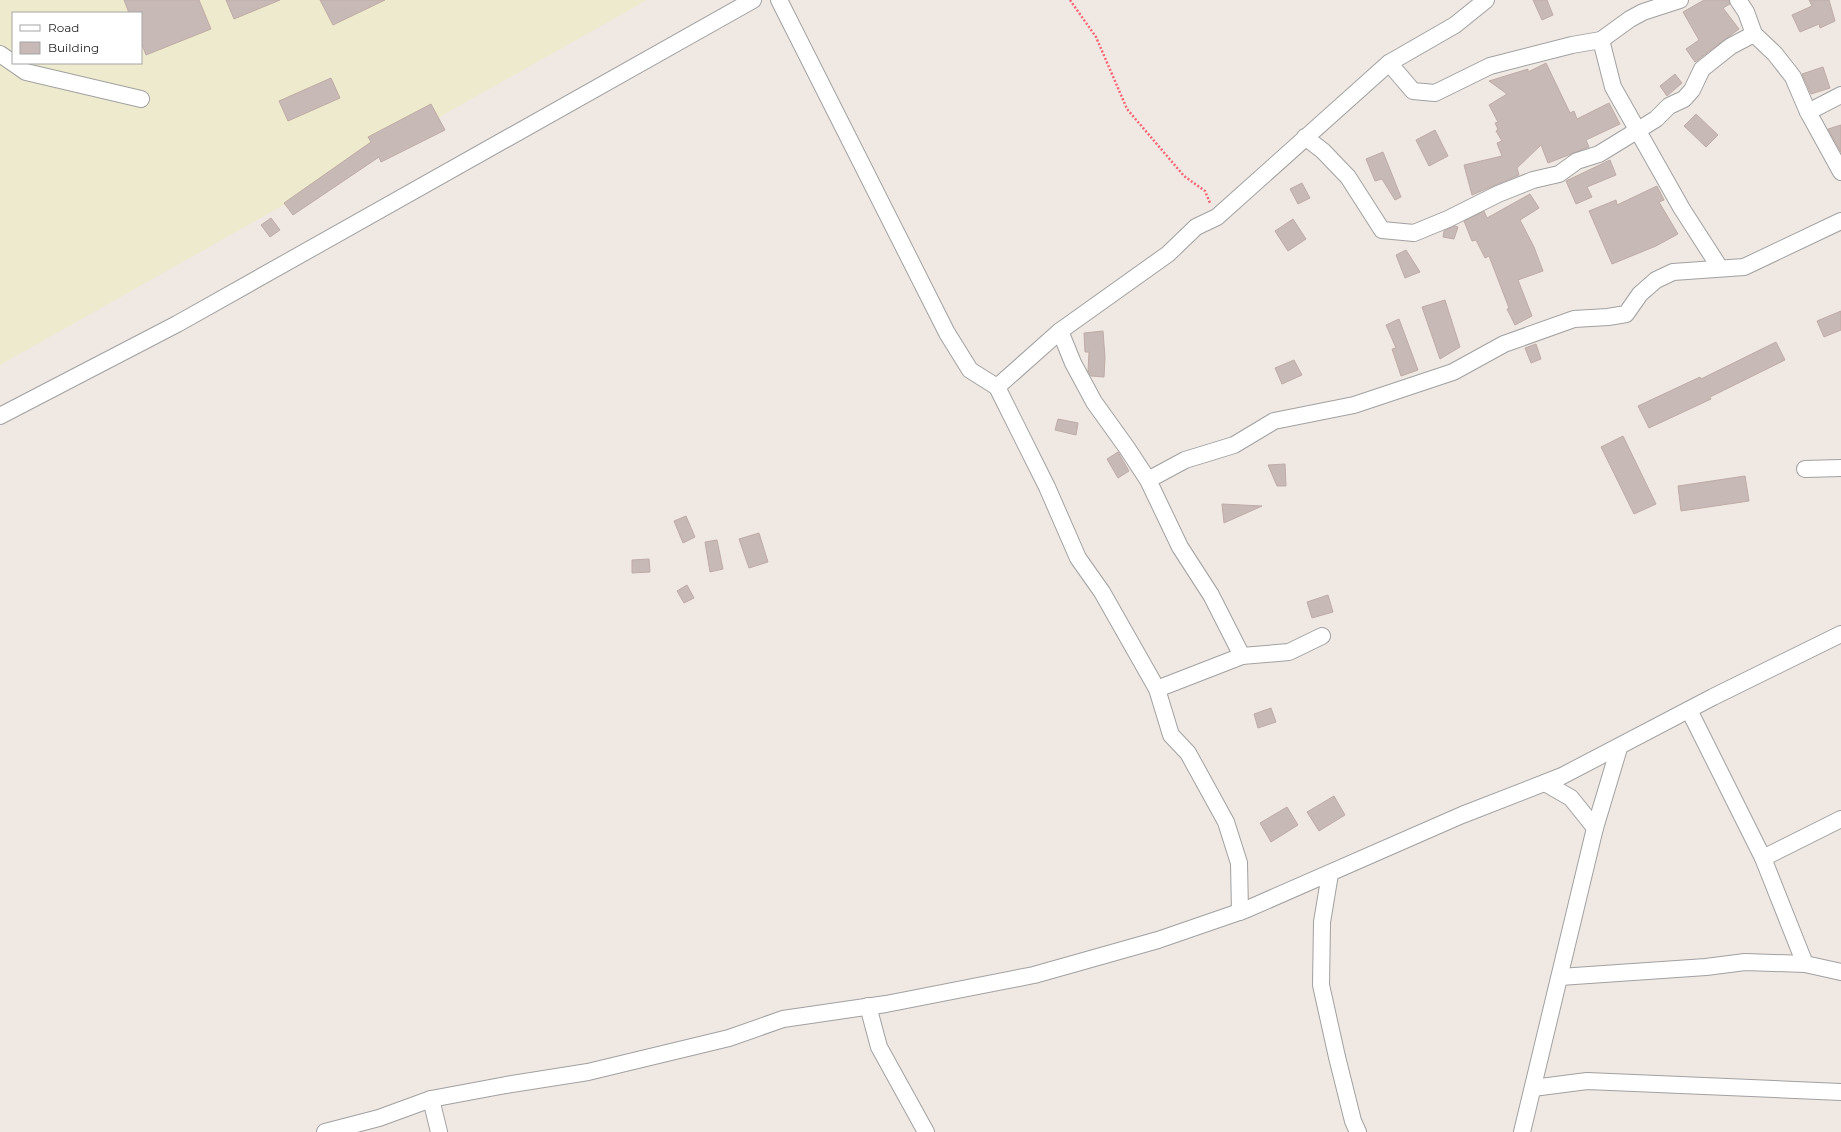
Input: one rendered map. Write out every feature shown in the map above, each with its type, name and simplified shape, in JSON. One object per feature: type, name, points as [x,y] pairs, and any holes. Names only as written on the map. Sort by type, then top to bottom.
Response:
[{"type":"street","points":[[0,416],[176,324],[753,0]]},
{"type":"street","points":[[779,0],[947,333],[970,370],[997,387],[1047,487],[1078,558],[1102,592],[1157,689],[1171,735],[1188,753],[1226,822],[1239,863],[1240,912]]},
{"type":"street","points":[[997,387],[1060,331],[1168,254],[1196,227],[1216,217],[1389,63],[1456,26],[1486,0]]},
{"type":"street","points":[[1389,63],[1412,91],[1435,93],[1490,66],[1572,45],[1602,40],[1630,19],[1643,12],[1680,0]]},
{"type":"street","points":[[1738,0],[1746,12],[1754,34],[1774,54],[1793,77],[1808,112],[1841,172]]},
{"type":"street","points":[[1305,137],[1323,151],[1348,177],[1382,230],[1414,233],[1533,180],[1559,174],[1577,161],[1599,154],[1612,144],[1638,131],[1656,119],[1669,106],[1684,99],[1692,90],[1702,69],[1731,46],[1754,34]]},
{"type":"street","points":[[1602,40],[1613,87],[1682,209],[1720,268]]},
{"type":"street","points":[[0,54],[12,62]]},
{"type":"street","points":[[14,64],[26,72],[140,99]]},
{"type":"street","points":[[1808,112],[1841,95]]},
{"type":"street","points":[[1148,480],[1185,460],[1234,445],[1274,422],[1354,405],[1453,372],[1504,344],[1574,319],[1608,317],[1626,314],[1640,294],[1656,280],[1673,272],[1744,267],[1841,222]]},
{"type":"street","points":[[1060,331],[1073,363],[1094,402],[1148,480],[1180,546],[1211,596],[1242,656]]},
{"type":"street","points":[[1805,469],[1841,468]]},
{"type":"street","points":[[325,1132],[379,1118],[431,1099],[506,1084],[588,1072],[729,1038],[783,1019],[868,1006],[1034,975],[1158,940],[1240,912],[1330,874],[1462,815],[1545,783],[1619,748],[1689,710],[1841,634]]},
{"type":"street","points":[[1157,689],[1242,656],[1289,652],[1322,636]]},
{"type":"street","points":[[1689,710],[1763,858],[1804,964]]},
{"type":"street","points":[[1522,1132],[1596,828],[1619,748]]},
{"type":"street","points":[[1545,783],[1571,798],[1596,828]]},
{"type":"street","points":[[1763,858],[1841,819]]},
{"type":"street","points":[[1330,874],[1322,922],[1322,986],[1336,1057],[1353,1121],[1358,1132]]},
{"type":"street","points":[[1560,977],[1706,967],[1745,962],[1804,964],[1841,972]]},
{"type":"street","points":[[868,1006],[879,1046],[926,1132]]},
{"type":"street","points":[[1533,1088],[1586,1081],[1841,1092]]},
{"type":"street","points":[[431,1099],[439,1132]]},
{"type":"path","points":[[1070,0],[1096,37],[1127,109],[1184,176],[1205,191],[1216,217]]},
{"type":"shaded area","points":[[0,0],[647,0],[0,365]]},
{"type":"building","points":[[124,0],[199,0],[211,29],[146,55],[142,45],[142,12],[129,12]]},
{"type":"building","points":[[226,0],[280,0],[234,19]]},
{"type":"building","points":[[320,0],[385,0],[333,25]]},
{"type":"building","points":[[1533,0],[1547,0],[1553,15],[1542,20]]},
{"type":"building","points":[[1704,0],[1729,0],[1730,4],[1723,8],[1739,29],[1695,62],[1686,49],[1699,40],[1683,12]]},
{"type":"building","points":[[1809,0],[1829,0],[1835,21],[1820,28],[1819,24],[1800,32],[1792,15],[1812,6]]},
{"type":"building","points":[[1546,63],[1570,113],[1574,111],[1577,119],[1609,103],[1620,124],[1586,140],[1589,147],[1548,163],[1541,145],[1517,168],[1519,175],[1472,195],[1464,165],[1502,156],[1497,143],[1502,141],[1496,131],[1498,129],[1495,123],[1498,122],[1489,105],[1507,94],[1489,81],[1528,69],[1528,72]]},
{"type":"building","points":[[1823,67],[1830,88],[1811,94],[1802,74]]},
{"type":"building","points":[[1675,74],[1682,83],[1667,96],[1660,86]]},
{"type":"building","points":[[331,78],[340,98],[288,121],[279,101]]},
{"type":"building","points":[[431,104],[445,130],[381,162],[379,157],[293,215],[284,203],[371,142],[368,137]]},
{"type":"building","points":[[1696,114],[1718,135],[1706,147],[1684,126]]},
{"type":"building","points":[[1841,125],[1841,152],[1828,129]]},
{"type":"building","points":[[1435,130],[1448,156],[1429,166],[1416,140]]},
{"type":"building","points":[[1383,152],[1401,197],[1395,200],[1382,179],[1375,181],[1366,159]]},
{"type":"building","points":[[1610,160],[1616,175],[1587,187],[1592,197],[1576,204],[1566,181]]},
{"type":"building","points":[[1302,183],[1310,198],[1298,204],[1290,189]]},
{"type":"building","points":[[1657,186],[1664,200],[1659,202],[1678,234],[1656,246],[1612,264],[1589,211],[1616,200],[1617,205]]},
{"type":"building","points":[[1530,194],[1539,208],[1520,220],[1534,247],[1543,271],[1518,280],[1532,316],[1515,325],[1507,309],[1509,308],[1489,256],[1485,258],[1476,240],[1472,241],[1464,221],[1484,211],[1487,218]]},
{"type":"building","points":[[271,218],[280,230],[270,237],[261,225]]},
{"type":"building","points":[[1293,219],[1306,239],[1288,251],[1275,231]]},
{"type":"building","points":[[1455,226],[1458,227],[1454,239],[1443,237],[1444,231]]},
{"type":"building","points":[[1406,250],[1420,272],[1405,278],[1396,255]]},
{"type":"building","points":[[1445,300],[1460,347],[1440,359],[1422,307]]},
{"type":"building","points":[[1841,311],[1841,330],[1824,337],[1817,321]]},
{"type":"building","points":[[1399,319],[1418,370],[1401,376],[1392,349],[1396,348],[1386,325]]},
{"type":"building","points":[[1103,331],[1105,358],[1104,377],[1091,376],[1088,371],[1089,352],[1085,352],[1084,333]]},
{"type":"building","points":[[1776,342],[1785,360],[1710,397],[1711,399],[1649,428],[1638,406],[1700,377],[1701,379]]},
{"type":"building","points":[[1536,344],[1541,359],[1531,363],[1525,348]]},
{"type":"building","points":[[1294,360],[1302,375],[1282,384],[1275,368]]},
{"type":"building","points":[[1058,419],[1078,423],[1076,435],[1055,430]]},
{"type":"building","points":[[1623,436],[1656,504],[1634,514],[1601,447]]},
{"type":"building","points":[[1118,452],[1129,471],[1118,478],[1107,459]]},
{"type":"building","points":[[1285,464],[1286,486],[1277,486],[1268,465]]},
{"type":"building","points":[[1745,476],[1749,501],[1681,511],[1678,486]]},
{"type":"building","points":[[1222,504],[1262,506],[1224,523]]},
{"type":"building","points":[[686,516],[695,537],[683,543],[674,521]]},
{"type":"building","points":[[759,533],[768,562],[749,568],[739,539]]},
{"type":"building","points":[[717,540],[723,569],[710,572],[705,542]]},
{"type":"building","points":[[649,559],[650,572],[632,573],[632,560]]},
{"type":"building","points":[[687,585],[694,598],[684,603],[677,591]]},
{"type":"building","points":[[1328,595],[1333,612],[1312,618],[1307,602]]},
{"type":"building","points":[[1271,708],[1276,722],[1258,728],[1254,714]]},
{"type":"building","points":[[1334,796],[1345,815],[1319,831],[1307,812]]},
{"type":"building","points":[[1287,807],[1298,825],[1271,842],[1260,823]]}]
